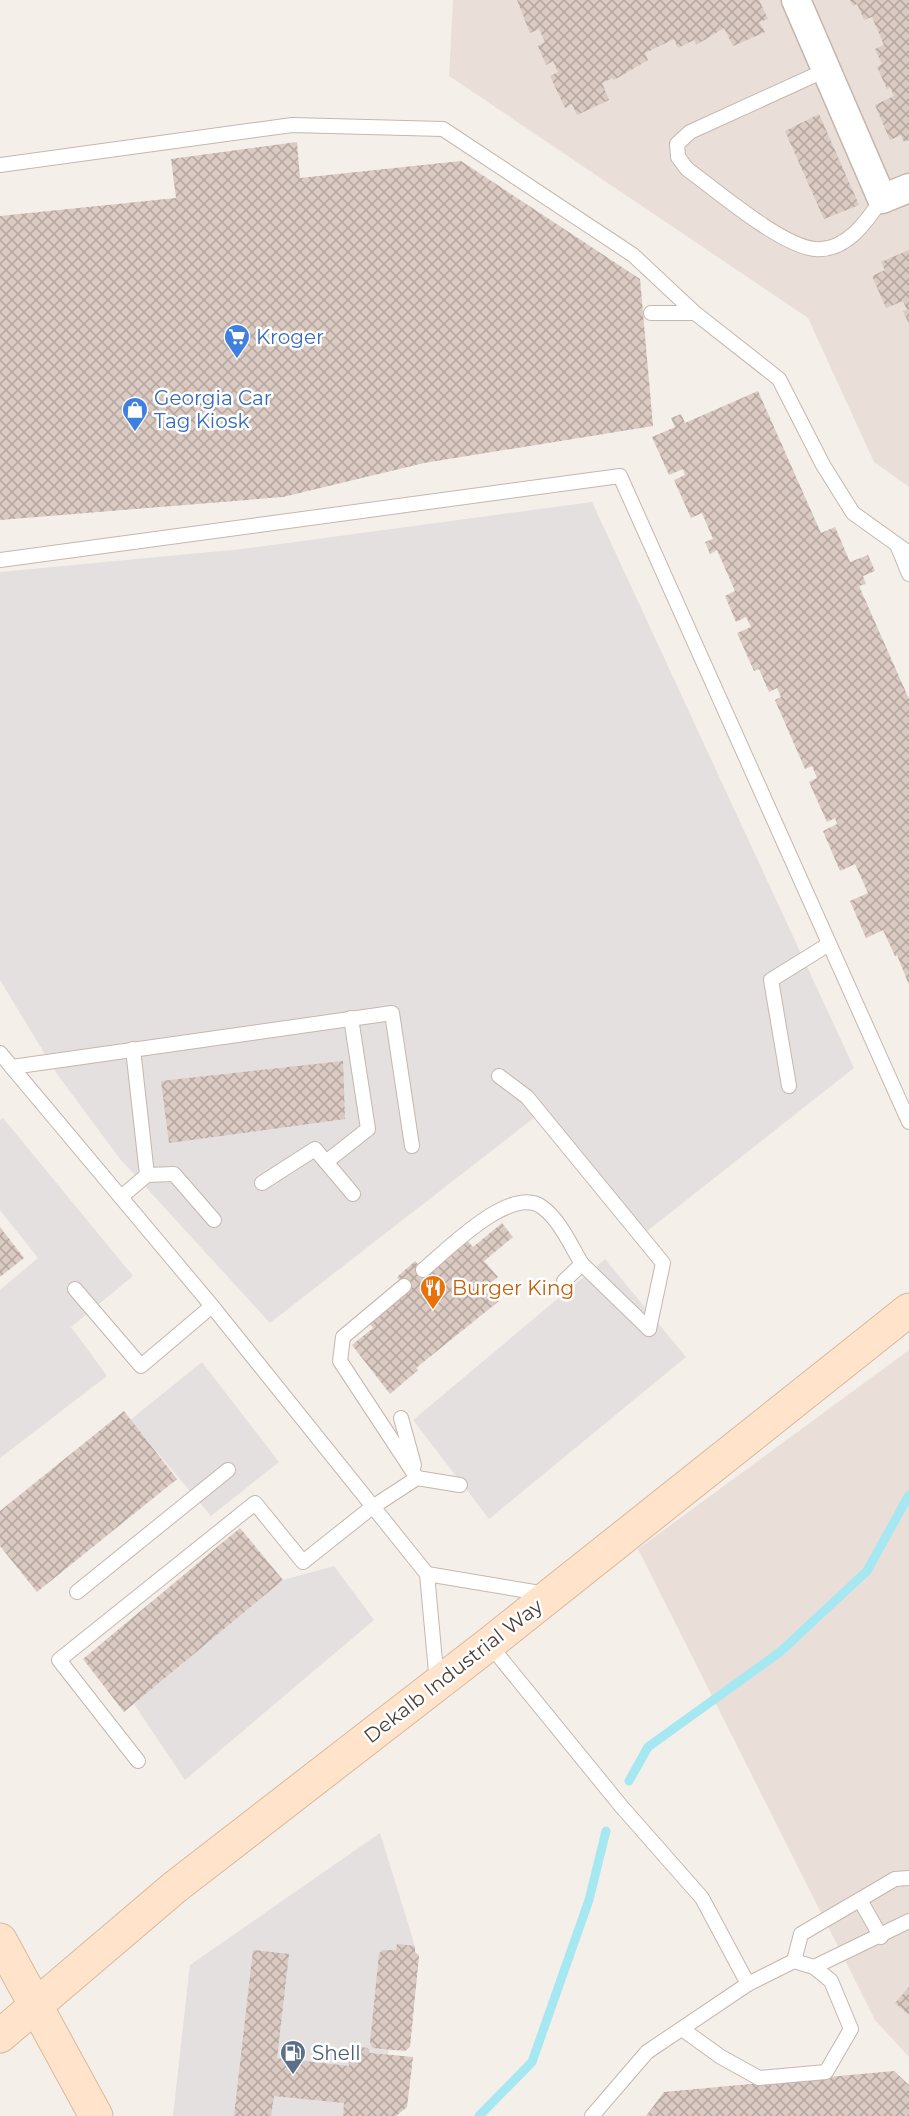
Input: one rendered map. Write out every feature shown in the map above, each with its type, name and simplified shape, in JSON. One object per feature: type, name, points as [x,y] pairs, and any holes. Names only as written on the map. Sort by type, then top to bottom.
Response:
[{"type":"main road","name":"Dekalb Industrial Way","points":[[0,2036],[34,2004],[175,1887],[437,1685],[909,1310]]},
{"type":"main road","points":[[0,1940],[96,2116]]},
{"type":"street","points":[[796,0],[882,199],[909,188]]},
{"type":"lane","points":[[826,70],[690,132],[677,144],[678,157],[687,169],[769,228],[797,244],[816,250],[836,244],[856,234],[882,199]]},
{"type":"lane","points":[[0,165],[292,125],[443,129],[633,255],[695,313],[779,380],[822,465],[853,513],[903,550],[909,574]]},
{"type":"lane","points":[[651,313],[695,313]]},
{"type":"lane","points":[[0,560],[620,476],[829,944],[905,1103],[909,1122]]},
{"type":"lane","points":[[789,1086],[771,980],[829,944]]},
{"type":"lane","points":[[12,1067],[392,1013],[412,1146]]},
{"type":"lane","points":[[326,1162],[368,1129],[351,1018]]},
{"type":"lane","points":[[133,1049],[147,1175]]},
{"type":"lane","points":[[0,1053],[212,1306],[371,1508],[427,1574],[437,1685]]},
{"type":"lane","points":[[423,1270],[499,1209],[521,1201],[542,1207],[562,1231],[582,1264],[649,1329],[663,1263],[527,1097],[499,1076]]},
{"type":"lane","points":[[262,1183],[315,1149],[353,1194]]},
{"type":"lane","points":[[120,1197],[147,1175],[174,1174],[214,1220]]},
{"type":"lane","points":[[564,1281],[582,1264]]},
{"type":"lane","points":[[404,1286],[343,1337],[340,1361],[417,1478]]},
{"type":"lane","points":[[75,1289],[141,1366],[212,1306]]},
{"type":"lane","points":[[401,1418],[417,1478]]},
{"type":"lane","points":[[77,1592],[228,1470]]},
{"type":"lane","points":[[138,1761],[59,1660],[255,1503],[303,1562],[371,1508],[417,1478],[460,1485]]},
{"type":"lane","points":[[427,1574],[551,1595]]},
{"type":"lane","points":[[489,1644],[621,1806],[702,1898],[748,1984]]},
{"type":"lane","points":[[794,1961],[801,1934],[895,1879],[909,1878]]},
{"type":"lane","points":[[860,1900],[881,1936]]},
{"type":"lane","points":[[814,1967],[909,1921]]},
{"type":"lane","points":[[592,2116],[647,2052],[748,1984],[794,1961],[814,1967],[831,1981],[851,2029],[826,2072],[759,2078],[721,2057],[682,2029]]},
{"type":"shaded area","points":[[453,0],[909,0],[909,487],[874,462],[808,318],[449,76]]},
{"type":"shaded area","points":[[592,502],[854,1068],[642,1235],[539,1114],[270,1323],[120,1159],[57,1074],[0,980],[0,572],[242,549]]},
{"type":"shaded area","points":[[3,1118],[133,1276],[71,1327],[107,1376],[0,1458],[0,1290],[38,1258],[0,1210],[0,1120]]},
{"type":"shaded area","points":[[605,1259],[686,1357],[489,1519],[413,1420]]},
{"type":"shaded area","points":[[909,1350],[909,2057],[875,2020],[638,1549]]},
{"type":"shaded area","points":[[202,1362],[279,1462],[211,1516],[130,1420]]},
{"type":"shaded area","points":[[334,1566],[374,1620],[185,1780],[134,1704],[283,1580]]},
{"type":"shaded area","points":[[380,1833],[415,1946],[372,2116],[173,2116],[190,1965]]},
{"type":"building","points":[[517,0],[759,0],[768,19],[759,22],[765,32],[733,46],[724,28],[696,45],[694,40],[678,48],[674,39],[645,53],[648,60],[614,80],[613,78],[602,83],[609,100],[577,115],[572,104],[565,108],[550,76],[558,72],[553,61],[546,65],[538,46],[545,42],[539,29],[530,33]]},
{"type":"building","points":[[850,0],[909,0],[909,140],[904,142],[901,135],[890,140],[875,105],[894,96],[890,87],[887,89],[877,67],[882,64],[875,49],[884,45],[872,17],[864,20],[857,4],[853,6]]},
{"type":"building","points":[[819,114],[859,205],[824,219],[785,131]]},
{"type":"building","points":[[297,142],[300,178],[461,161],[640,279],[653,426],[424,463],[283,497],[0,520],[0,216],[176,198],[171,159]]},
{"type":"building","points":[[909,250],[909,324],[903,311],[907,310],[903,301],[886,308],[872,276],[885,270],[881,262]]},
{"type":"building","points":[[758,391],[821,533],[835,527],[850,562],[868,555],[875,571],[863,576],[866,584],[859,586],[909,699],[909,985],[897,955],[895,956],[883,930],[866,938],[850,901],[868,893],[855,864],[840,871],[823,831],[837,824],[835,818],[827,822],[809,782],[817,778],[812,766],[805,769],[775,700],[781,697],[777,688],[769,692],[759,669],[754,671],[737,633],[751,627],[746,617],[736,622],[725,596],[735,591],[717,550],[710,554],[705,542],[713,539],[702,513],[691,518],[674,480],[685,475],[683,469],[669,475],[652,437],[675,427],[671,418],[681,414],[685,423]]},
{"type":"building","points":[[343,1061],[345,1119],[169,1143],[161,1081]]},
{"type":"building","name":"Burger King","points":[[502,1223],[513,1237],[484,1261],[498,1277],[487,1286],[499,1301],[416,1368],[418,1370],[390,1394],[352,1345],[373,1328],[367,1320],[406,1288],[397,1277],[415,1261],[425,1273],[466,1239],[473,1247]]},
{"type":"building","points":[[0,1227],[24,1258],[0,1277]]},
{"type":"building","points":[[124,1411],[177,1479],[37,1592],[0,1546],[0,1511]]},
{"type":"building","points":[[240,1528],[283,1580],[124,1712],[83,1659]]},
{"type":"building","points":[[397,1944],[415,1946],[415,1952],[419,1956],[410,2047],[405,2051],[373,2048],[370,2043],[379,1954],[382,1950],[396,1950]]},
{"type":"building","points":[[253,1950],[289,1954],[277,2058],[349,2066],[351,2049],[354,2046],[368,2048],[370,2053],[413,2057],[407,2107],[396,2116],[343,2116],[344,2103],[274,2096],[271,2116],[234,2116]]},
{"type":"building","points":[[909,1987],[909,2015],[895,2003]]},
{"type":"building","points":[[894,2071],[909,2085],[909,2116],[646,2116],[664,2092]]},
{"type":"waterway","points":[[629,1781],[648,1747],[780,1652],[867,1571],[909,1495]]},
{"type":"waterway","points":[[479,2116],[532,2062],[589,1900],[606,1831]]},
{"type":"place","name":"Kroger","points":[[237,360]]},
{"type":"place","name":"Georgia Car Tag Kiosk","points":[[135,433]]},
{"type":"place","name":"Burger King","points":[[433,1311]]},
{"type":"place","name":"Shell","points":[[293,2076]]}]
